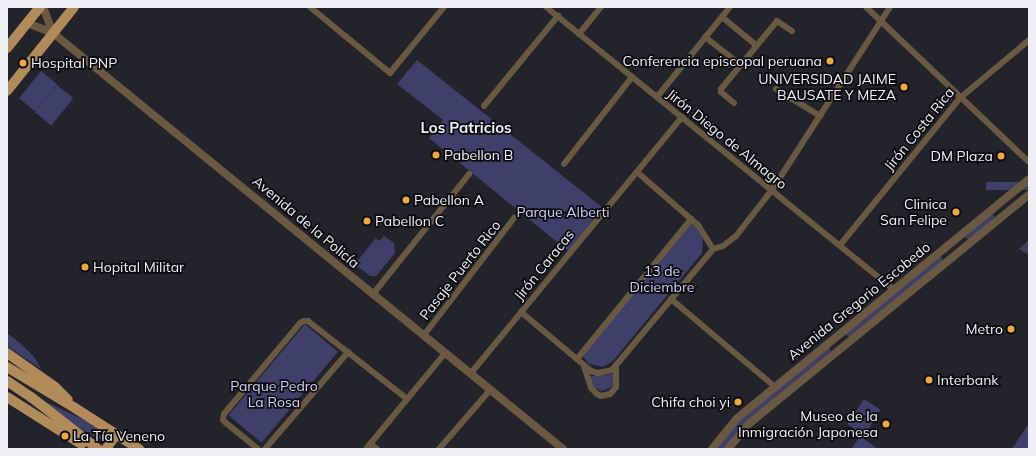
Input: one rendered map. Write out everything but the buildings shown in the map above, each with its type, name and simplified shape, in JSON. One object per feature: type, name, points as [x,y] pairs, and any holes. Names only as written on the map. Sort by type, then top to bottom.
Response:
[{"type":"main road","points":[[7,48],[42,7]]},
{"type":"main road","points":[[7,91],[74,7]]},
{"type":"main road","points":[[7,353],[55,387],[75,408]]},
{"type":"main road","points":[[7,367],[37,387],[75,408],[116,434],[126,445],[139,449]]},
{"type":"main road","points":[[7,381],[31,397],[98,449]]},
{"type":"main road","points":[[7,397],[89,449]]},
{"type":"main road","points":[[106,449],[116,434]]},
{"type":"street","name":"Avenida de la Policía","points":[[42,7],[53,33],[563,449]]},
{"type":"street","points":[[310,7],[390,73],[444,7]]},
{"type":"street","name":"Jirón Diego de Almagro","points":[[546,7],[893,289]]},
{"type":"street","points":[[579,34],[601,7]]},
{"type":"street","points":[[657,96],[730,7]]},
{"type":"street","points":[[866,7],[1029,162]]},
{"type":"street","points":[[521,312],[584,366],[598,374],[612,370],[713,249],[723,246],[736,236],[772,190],[890,7]]},
{"type":"street","points":[[484,106],[558,16]]},
{"type":"street","points":[[722,17],[757,46]]},
{"type":"street","points":[[734,103],[721,90],[741,65],[777,21],[792,31]]},
{"type":"street","points":[[27,23],[53,33]]},
{"type":"street","points":[[706,37],[741,65]]},
{"type":"street","name":"Jirón Costa Rica","points":[[840,245],[960,98],[1029,40]]},
{"type":"street","points":[[564,164],[632,77]]},
{"type":"street","points":[[776,89],[820,116]]},
{"type":"street","name":"Jirón Caracas","points":[[471,374],[682,117]]},
{"type":"street","points":[[637,172],[702,230],[713,249]]},
{"type":"street","points":[[373,294],[469,174]]},
{"type":"street","name":"Avenida Gregorio Escobedo","points":[[712,449],[736,419],[829,341],[1029,179]]},
{"type":"street","name":"Avenida Gregorio Escobedo","points":[[728,449],[750,423],[1029,195]]},
{"type":"street","name":"Pasaje Puerto Rico","points":[[424,335],[514,218]]},
{"type":"street","points":[[577,359],[691,219]]},
{"type":"street","points":[[951,243],[958,252]]},
{"type":"street","points":[[671,299],[775,387]]},
{"type":"street","points":[[258,449],[223,420],[224,414],[300,323],[304,321],[308,321],[407,399]]},
{"type":"street","points":[[829,341],[840,350]]},
{"type":"street","points":[[265,449],[348,352]]},
{"type":"street","points":[[377,449],[368,446],[445,353]]},
{"type":"street","points":[[584,366],[591,388],[601,396],[610,394],[616,387],[616,366]]},
{"type":"street","points":[[439,449],[491,389]]},
{"type":"green space","name":"Parque Alberti","points":[[417,60],[603,208],[568,251],[429,138],[443,120],[397,84]]},
{"type":"green space","points":[[41,71],[57,84],[35,111],[19,98]]},
{"type":"green space","points":[[57,85],[73,98],[51,125],[35,112]]},
{"type":"green space","points":[[986,182],[1029,182],[1029,190],[986,190]]},
{"type":"green space","points":[[990,212],[995,217],[970,242],[965,237]]},
{"type":"green space","name":"13 de Diciembre","points":[[690,222],[700,230],[703,236],[702,253],[613,361],[603,367],[589,364],[582,355]]},
{"type":"green space","points":[[384,236],[394,243],[395,253],[376,276],[370,276],[355,264],[376,238],[379,241]]},
{"type":"green space","points":[[1029,240],[1029,255],[1019,249]]},
{"type":"green space","points":[[939,254],[943,261],[849,337],[844,333]]},
{"type":"green space","name":"Parque Pedro La Rosa","points":[[305,324],[338,352],[261,443],[229,415]]},
{"type":"green space","points":[[7,333],[35,358],[41,369],[7,346]]},
{"type":"green space","points":[[829,347],[831,351],[747,421],[724,449],[717,449],[734,425]]},
{"type":"green space","points":[[614,374],[613,385],[610,388],[601,391],[594,387],[590,376]]},
{"type":"green space","points":[[864,399],[881,410],[864,435],[848,424]]},
{"type":"green space","points":[[42,400],[93,424],[107,435],[106,441],[104,442],[67,421]]},
{"type":"green space","points":[[1027,426],[1029,427],[1029,449],[1012,449]]},
{"type":"green space","points":[[860,436],[878,449],[852,448]]},
{"type":"place","name":"Conferencia episcopal peruana","points":[[830,61]]},
{"type":"place","name":"Hospital PNP","points":[[23,63]]},
{"type":"place","name":"UNIVERSIDAD JAIME BAUSATE Y MEZA","points":[[904,87]]},
{"type":"place","name":"Pabellon B","points":[[436,155]]},
{"type":"place","name":"DM Plaza","points":[[1001,156]]},
{"type":"place","name":"Pabellon A","points":[[406,200]]},
{"type":"place","name":"Clinica San Felipe","points":[[956,212]]},
{"type":"place","name":"Pabellon C","points":[[367,221]]},
{"type":"place","name":"Hopital Militar","points":[[85,267]]},
{"type":"place","name":"Metro","points":[[1011,329]]},
{"type":"place","name":"Interbank","points":[[929,380]]},
{"type":"place","name":"Chifa choi yi","points":[[738,402]]},
{"type":"place","name":"Museo de la Inmigración Japonesa","points":[[886,424]]},
{"type":"place","name":"La Tía Veneno","points":[[65,436]]},
{"type":"district","name":"Los Patricios","points":[[466,128]]}]
